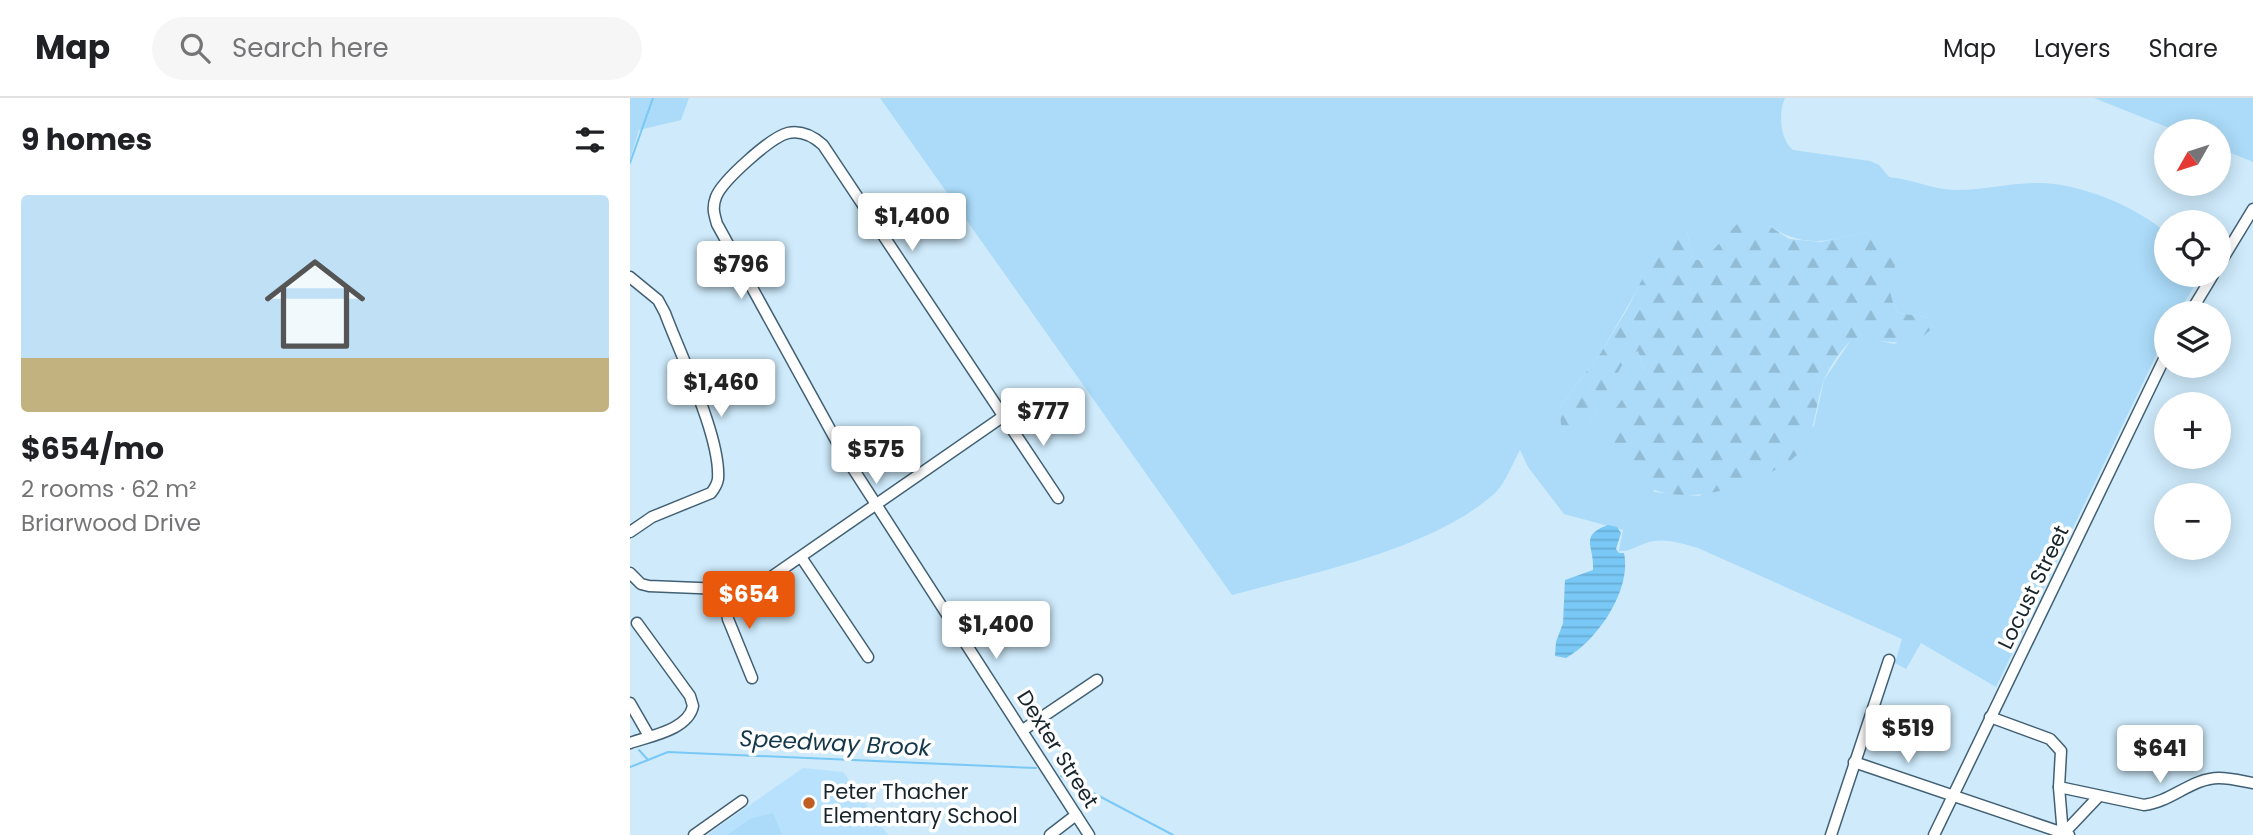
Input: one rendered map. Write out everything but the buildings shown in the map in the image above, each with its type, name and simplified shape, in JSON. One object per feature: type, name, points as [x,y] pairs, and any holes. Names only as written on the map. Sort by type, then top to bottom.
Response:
[{"type":"street","name":"Dexter Street","points":[[1002,414],[823,145],[814,136],[788,133],[773,141],[721,186],[713,211],[717,224],[819,411],[876,505],[1090,835]]},
{"type":"street","points":[[2231,246],[2252,214]]},
{"type":"street","points":[[630,277],[658,299],[666,313],[709,433],[718,476],[717,485],[710,493],[652,517],[630,532]]},
{"type":"street","name":"Locust Street","points":[[1934,835],[2155,378]]},
{"type":"street","points":[[630,573],[641,584],[649,586],[722,589],[764,582],[1002,414],[1034,395]]},
{"type":"street","points":[[1002,414],[1058,498]]},
{"type":"street","points":[[801,557],[868,657]]},
{"type":"street","points":[[722,589],[728,619],[752,678]]},
{"type":"street","points":[[630,743],[676,726],[687,718],[693,706],[690,696],[637,623]]},
{"type":"street","points":[[1830,835],[1889,660]]},
{"type":"street","points":[[1023,730],[1097,680]]},
{"type":"street","points":[[630,703],[649,736]]},
{"type":"street","points":[[1990,717],[2050,739],[2057,745],[2062,758],[2059,787],[2065,834]]},
{"type":"street","points":[[1854,762],[2065,834]]},
{"type":"street","points":[[2059,787],[2144,804],[2158,803],[2201,782],[2217,778],[2253,783]]},
{"type":"street","points":[[2065,834],[2099,796]]},
{"type":"street","points":[[694,835],[742,801]]},
{"type":"street","points":[[1050,835],[1076,815]]},
{"type":"shaded area","points":[[1608,525],[1617,527],[1621,533],[1616,549],[1619,553],[1624,553],[1623,583],[1617,598],[1610,613],[1589,640],[1566,658],[1555,656],[1556,642],[1563,623],[1565,580],[1593,570],[1591,538],[1593,533]]},
{"type":"shaded area","name":"Peter Thacher Elementary School","points":[[803,768],[843,772],[888,835],[707,835]]},
{"type":"green space","points":[[630,98],[689,98],[681,120],[639,130],[630,159]]},
{"type":"green space","points":[[880,98],[1785,98],[1781,111],[1783,133],[1793,150],[1870,161],[1879,165],[1889,177],[1948,190],[2054,184],[2089,192],[2123,205],[2154,223],[2154,287],[2194,287],[2185,301],[2154,301],[2154,360],[1996,687],[1921,643],[1906,669],[1895,663],[1902,639],[1698,548],[1672,541],[1659,541],[1619,551],[1623,530],[1564,514],[1528,467],[1520,450],[1500,488],[1470,512],[1406,544],[1334,568],[1232,595]],"holes":[[[1768,225],[1793,237],[1816,241],[1867,232],[1897,254],[1890,291],[1899,313],[1931,318],[1895,344],[1867,339],[1851,340],[1824,380],[1814,426],[1699,496],[1654,492],[1631,389],[1644,369],[1638,351],[1627,356],[1589,423],[1560,407],[1600,354],[1641,283],[1687,232],[1693,259],[1704,261],[1723,240]]]},
{"type":"green space","points":[[2094,98],[2253,98],[2253,162],[2231,153],[2231,119],[2154,119],[2154,122]]},
{"type":"green space","points":[[1674,224],[1687,232],[1693,259],[1703,261],[1737,224],[1768,225],[1789,239],[1821,242],[1867,232],[1891,234],[1897,254],[1891,285],[1894,305],[1899,313],[1931,318],[1934,327],[1915,343],[1851,340],[1836,358],[1824,380],[1806,442],[1797,455],[1780,467],[1756,479],[1711,493],[1688,495],[1647,487],[1629,475],[1615,457],[1605,433],[1613,412],[1644,369],[1638,351],[1627,357],[1589,423],[1572,432],[1561,425],[1560,407],[1600,354],[1629,306],[1657,249]]},
{"type":"green space","points":[[773,813],[782,835],[727,835],[750,819]]},
{"type":"waterway","name":"Speedway Brook","points":[[630,163],[653,98]]},
{"type":"waterway","name":"Speedway Brook","points":[[639,750],[648,760],[668,752],[1036,768]]},
{"type":"waterway","points":[[630,767],[648,760]]},
{"type":"waterway","name":"Speedway Brook","points":[[1061,776],[1173,835]]},
{"type":"place","name":"Peter Thacher Elementary School","points":[[809,803]]}]
